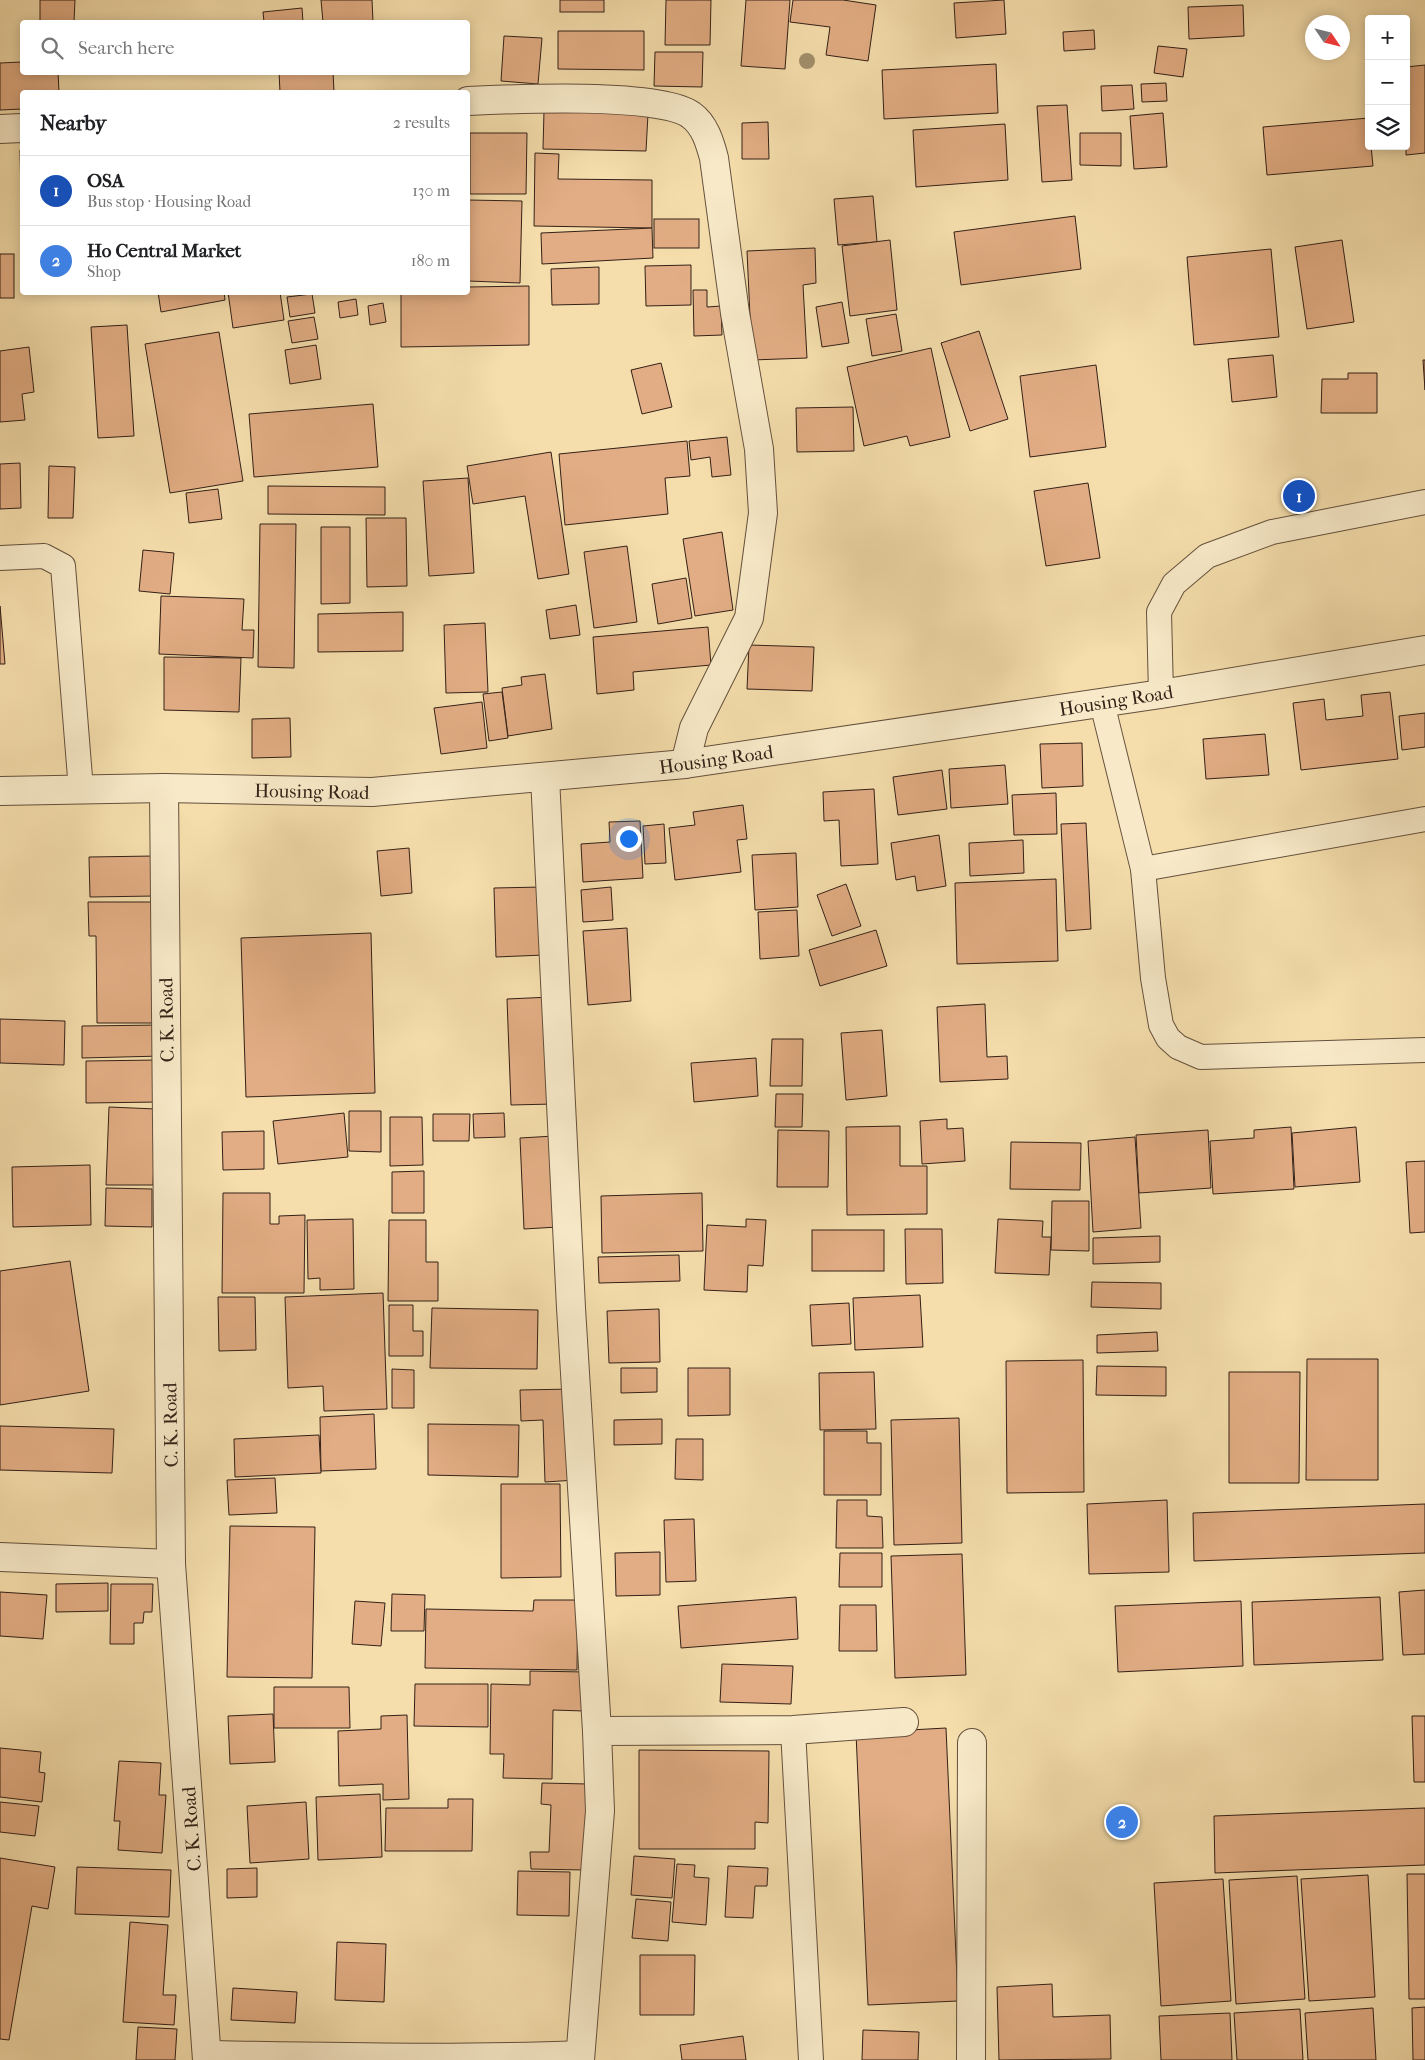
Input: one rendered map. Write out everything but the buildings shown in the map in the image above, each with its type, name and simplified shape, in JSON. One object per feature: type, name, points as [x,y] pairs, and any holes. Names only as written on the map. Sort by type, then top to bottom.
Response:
[{"type":"street","points":[[470,101],[553,98],[667,106],[692,115],[709,139],[714,158],[735,313],[759,449],[763,513],[748,618],[694,728],[685,764]]},
{"type":"street","points":[[0,129],[20,128]]},
{"type":"street","name":"Housing Road","points":[[0,791],[164,788],[372,792],[685,764],[1161,694],[1425,650]]},
{"type":"street","points":[[207,2057],[460,2060],[580,2057],[600,1811],[597,1731],[571,1308],[545,777]]},
{"type":"street","name":"C. K. Road","points":[[164,788],[171,1564],[207,2057]]},
{"type":"street","points":[[0,1557],[171,1564]]},
{"type":"street","points":[[597,1731],[793,1730],[904,1722]]},
{"type":"street","points":[[971,2060],[972,1743]]},
{"type":"lane","points":[[1161,694],[1159,612],[1174,584],[1207,556],[1272,532],[1425,502]]},
{"type":"lane","points":[[0,558],[44,556],[63,566],[81,790]]},
{"type":"lane","points":[[1102,702],[1143,869],[1152,978],[1161,1025],[1168,1038],[1178,1047],[1201,1057],[1425,1050]]},
{"type":"lane","points":[[1143,869],[1425,819]]},
{"type":"lane","points":[[793,1730],[811,2060]]},
{"type":"place","name":"OSA","points":[[1299,496]]},
{"type":"place","name":"Ho Central Market","points":[[1122,1822]]}]
